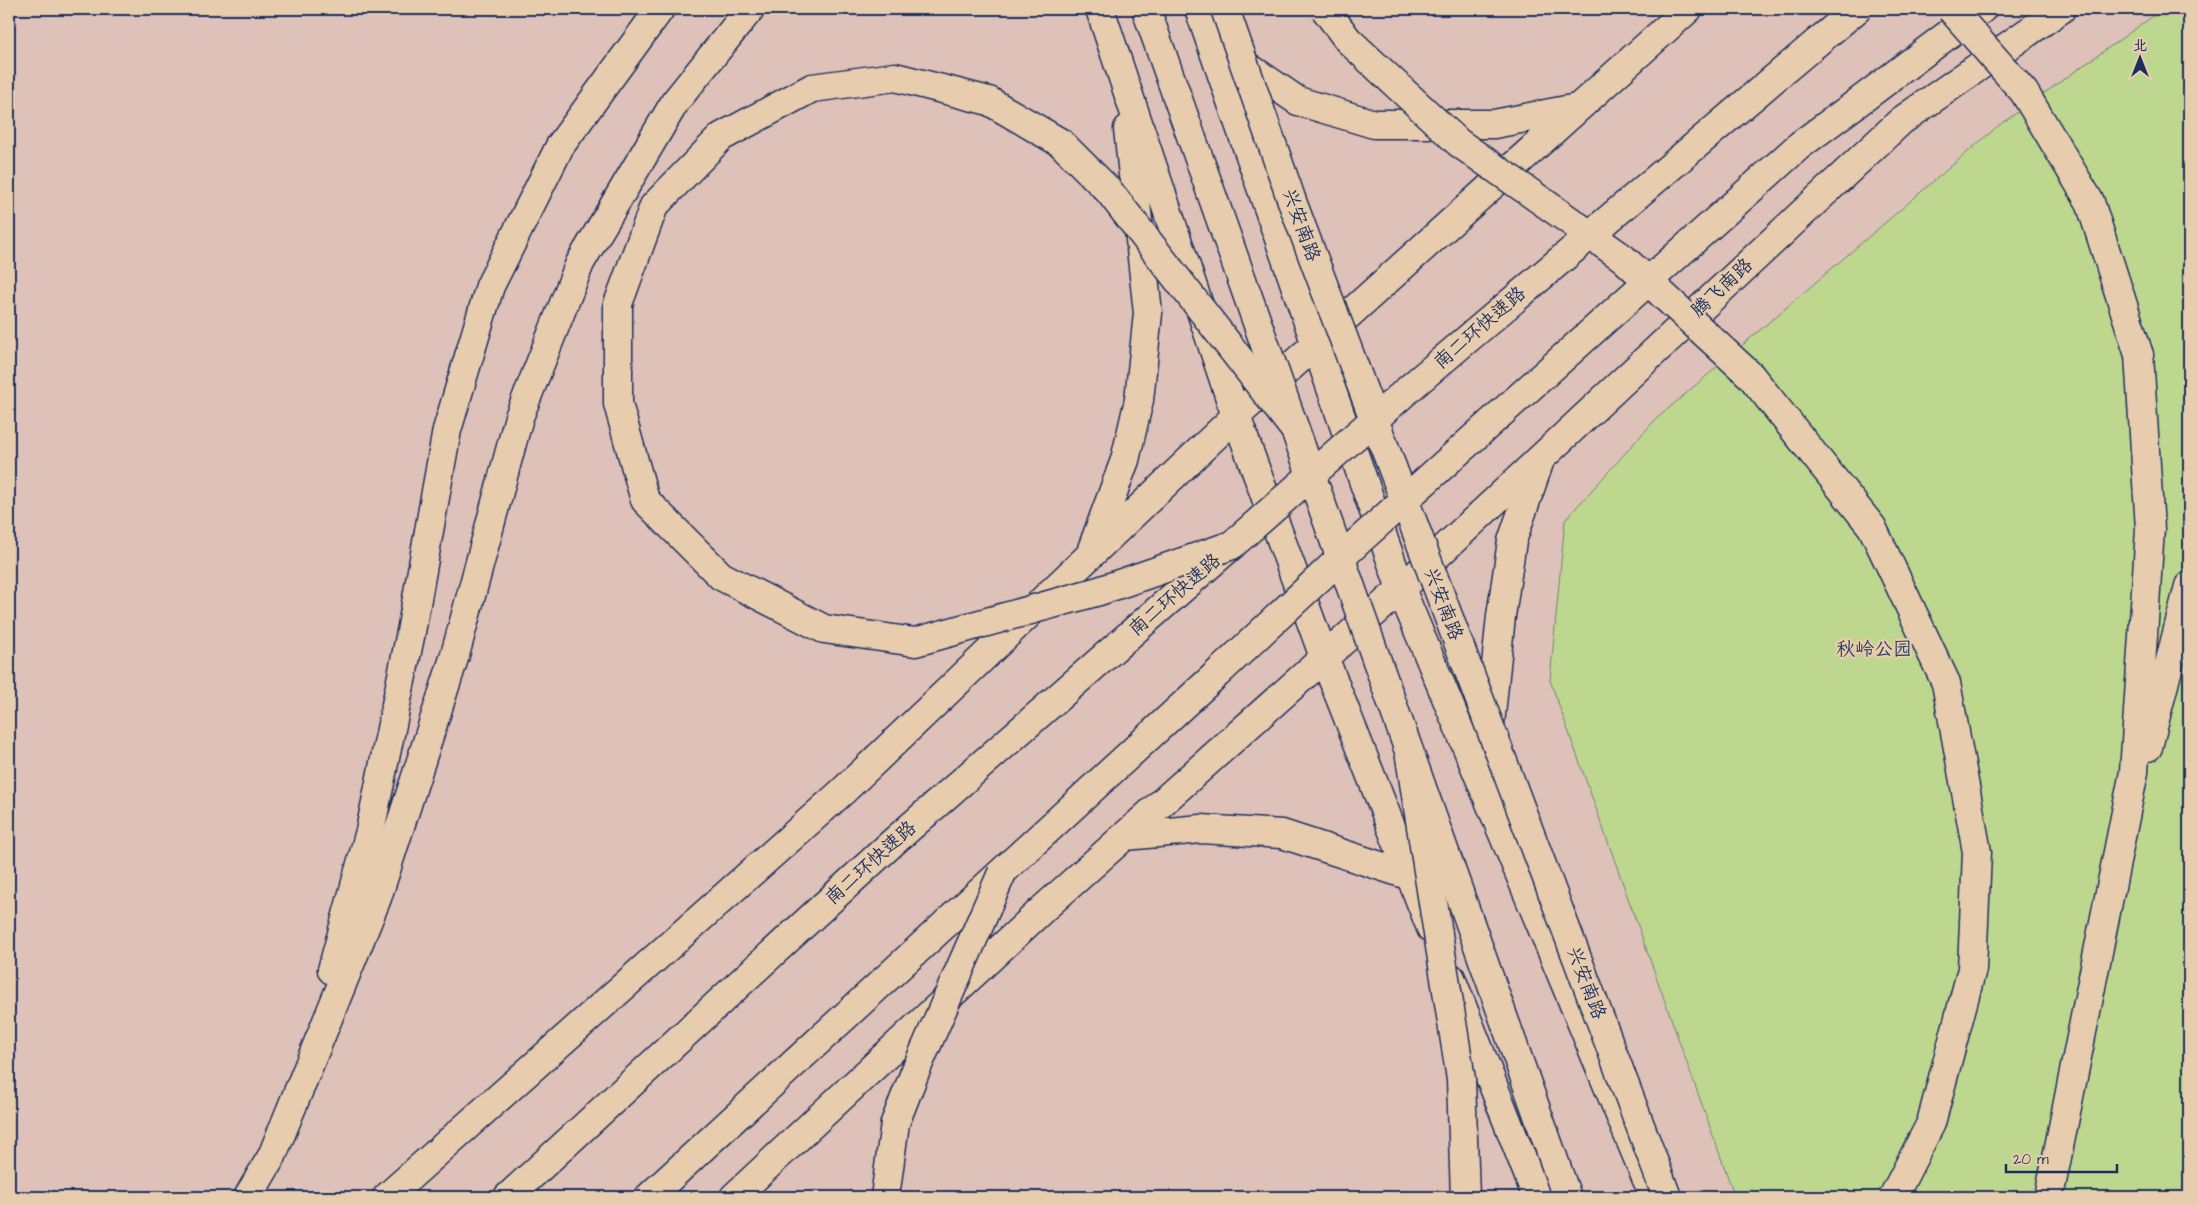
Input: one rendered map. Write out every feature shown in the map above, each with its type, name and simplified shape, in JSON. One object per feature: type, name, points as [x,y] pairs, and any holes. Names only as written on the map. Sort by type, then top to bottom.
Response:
[{"type":"main road","points":[[300,1087],[370,831],[411,632],[447,430],[490,286],[560,146],[660,9]]},
{"type":"main road","points":[[248,1197],[272,1156],[378,898],[455,654],[519,417],[580,263],[675,102],[750,9]]},
{"type":"main road","points":[[1100,9],[1236,416],[1324,657],[1537,1197]]},
{"type":"main road","points":[[1146,9],[1566,1197]]},
{"type":"main road","name":"兴安南路","points":[[1199,9],[1401,589],[1654,1197]]},
{"type":"main road","name":"兴安南路","points":[[1225,9],[1293,204],[1667,1197]]},
{"type":"main road","points":[[1325,9],[1348,40],[1459,143],[1623,258],[1751,376],[1872,527],[1889,562],[1946,683],[1977,852],[1972,969],[1931,1123],[1893,1197]]},
{"type":"main road","points":[[387,1197],[842,792],[1236,416],[1688,9]]},
{"type":"main road","name":"南二环快速路","points":[[508,1197],[891,844],[1418,381],[1857,9]]},
{"type":"main road","points":[[1951,9],[2024,92],[2090,202],[2139,355],[2150,530],[2134,772],[2049,1197]]},
{"type":"main road","points":[[649,1197],[1369,533],[1800,144],[1982,9]]},
{"type":"main road","name":"腾飞南路","points":[[734,1197],[1044,908],[1401,589],[1901,120],[2061,9]]},
{"type":"main road","points":[[1210,40],[1298,102],[1374,124],[1494,124],[1577,108]]},
{"type":"main road","points":[[1232,545],[1099,591],[915,642],[824,629],[721,576],[645,500],[618,404],[618,304],[654,206],[721,137],[812,88],[895,77],[989,102],[1061,143],[1108,190],[1295,430]]},
{"type":"main road","points":[[1089,555],[1126,460],[1139,400],[1148,313],[1123,77]]},
{"type":"main road","points":[[1484,788],[1501,616],[1512,541],[1541,457]]},
{"type":"main road","points":[[2109,899],[2189,586]]},
{"type":"main road","points":[[1409,751],[1461,1079],[1465,1197]]},
{"type":"main road","points":[[1125,836],[1201,830],[1282,834],[1410,876]]},
{"type":"main road","points":[[885,1197],[895,1123],[915,1072],[1002,873]]},
{"type":"green space","name":"秋岭公园","points":[[2163,9],[2189,9],[2189,1197],[1735,1197],[1550,680],[1565,520],[1655,420],[1998,126]]}]
